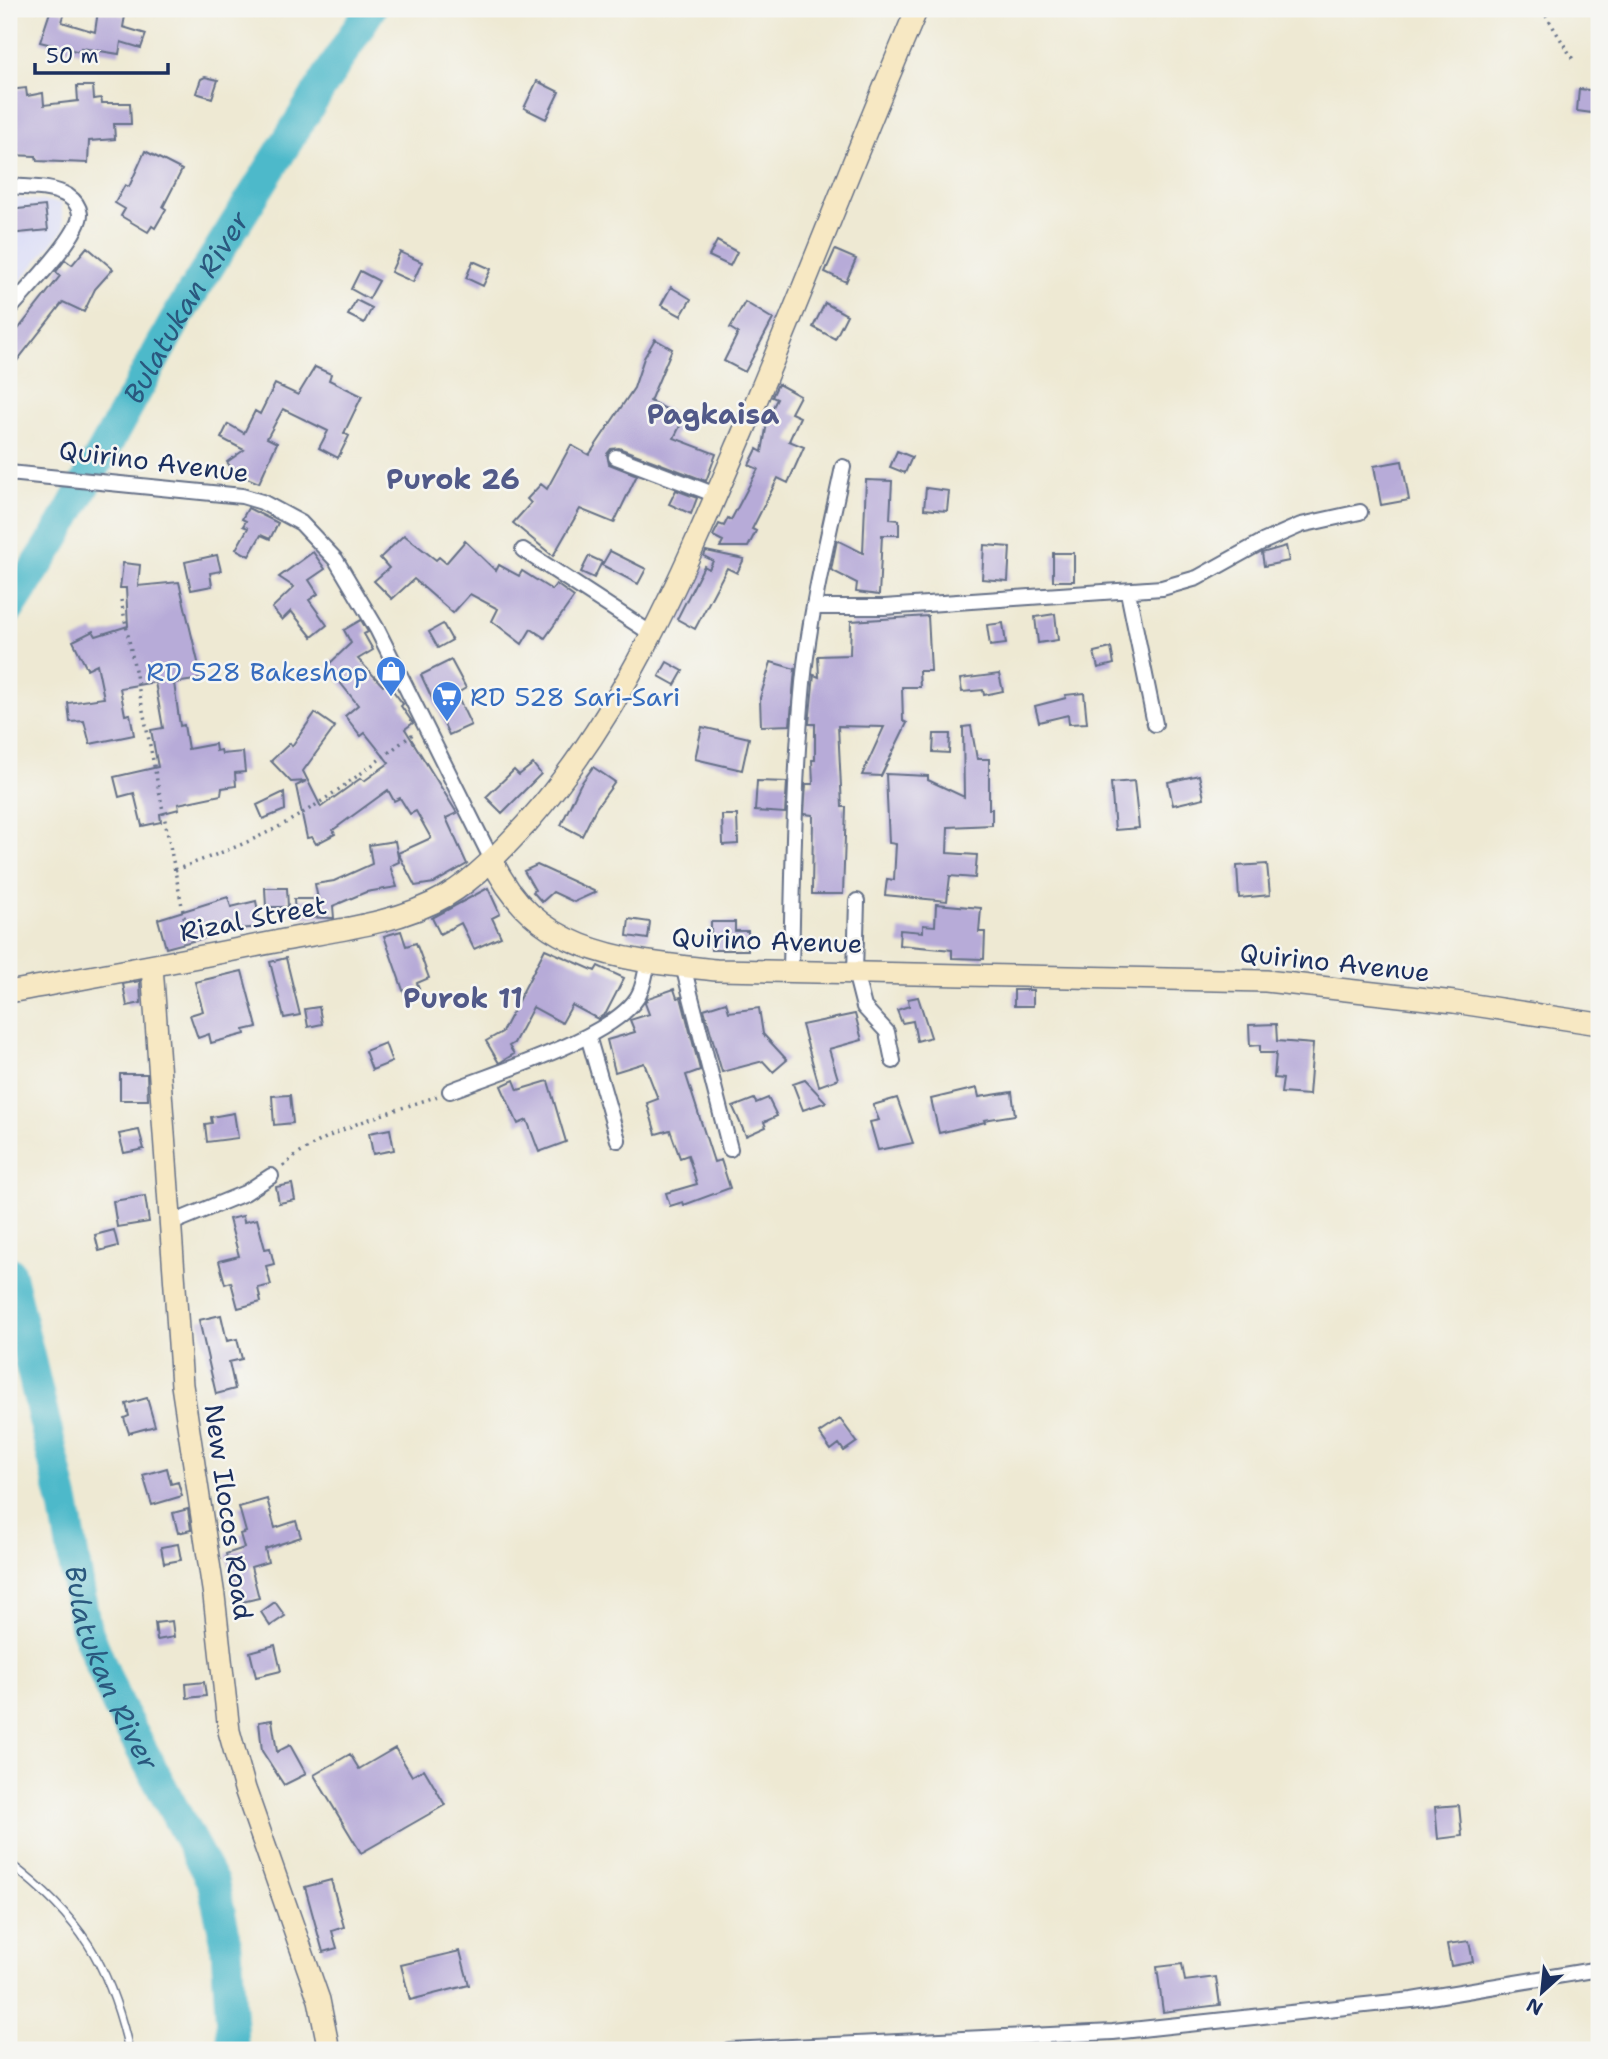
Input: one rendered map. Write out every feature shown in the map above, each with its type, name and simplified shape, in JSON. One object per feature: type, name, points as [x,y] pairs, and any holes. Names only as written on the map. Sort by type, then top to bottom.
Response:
[{"type":"street","name":"Rizal Street","points":[[9,992],[337,930],[420,908],[446,896],[492,860],[556,790],[586,750],[611,711],[652,634],[716,495],[802,292],[860,140],[918,9]]},
{"type":"street","points":[[9,186],[54,191],[68,196],[77,204],[80,215],[68,240],[9,307]]},
{"type":"street","points":[[616,457],[716,495]]},
{"type":"street","points":[[791,971],[800,719],[814,607],[843,467]]},
{"type":"street","name":"Quirino Avenue","points":[[9,472],[242,496],[262,502],[301,523],[336,560],[377,629],[505,887],[524,911],[544,927],[578,945],[648,962],[683,966],[791,971],[1266,981],[1454,1002],[1599,1024]]},
{"type":"street","points":[[814,607],[884,607],[1162,588],[1197,578],[1260,543],[1301,525],[1360,512]]},
{"type":"street","points":[[523,550],[652,634]]},
{"type":"street","points":[[1128,592],[1155,724]]},
{"type":"street","points":[[858,901],[855,972],[864,1007],[887,1032],[893,1061]]},
{"type":"street","points":[[450,1091],[588,1036],[617,1018],[639,996],[648,962]]},
{"type":"street","name":"New Ilocos Road","points":[[152,966],[182,1385],[214,1596],[229,1731],[245,1789],[319,2000],[329,2050]]},
{"type":"street","points":[[683,966],[730,1149]]},
{"type":"street","points":[[588,1036],[618,1140]]},
{"type":"street","points":[[172,1223],[246,1193],[271,1176]]},
{"type":"street","points":[[729,2050],[1113,2032],[1412,2000],[1599,1969]]},
{"type":"lane","points":[[9,1863],[44,1889],[99,1959],[121,2014],[129,2050]]},
{"type":"path","points":[[1542,9],[1574,61]]},
{"type":"path","points":[[121,600],[192,958]]},
{"type":"path","points":[[175,870],[262,835],[304,811],[347,785],[426,725]]},
{"type":"path","points":[[271,1176],[296,1155],[358,1123],[450,1091]]},
{"type":"shaded area","points":[[9,197],[61,203],[64,229],[9,295]]},
{"type":"building","points":[[51,9],[65,12],[62,22],[95,32],[98,11],[125,16],[123,27],[146,34],[141,48],[121,42],[119,54],[81,48],[80,52],[40,42]]},
{"type":"building","points":[[205,77],[218,80],[212,98],[196,93],[201,79]]},
{"type":"building","points":[[537,81],[559,92],[546,119],[524,108]]},
{"type":"building","points":[[77,86],[93,86],[94,99],[101,98],[102,103],[130,103],[131,124],[114,124],[115,139],[89,141],[88,163],[37,161],[36,156],[9,155],[9,90],[26,88],[27,96],[43,93],[44,105],[78,101]]},
{"type":"building","points":[[1579,89],[1599,91],[1599,114],[1577,111]]},
{"type":"building","points":[[145,151],[182,170],[163,207],[166,209],[155,228],[152,226],[148,232],[121,216],[125,209],[115,203],[125,185],[129,187]]},
{"type":"building","points":[[45,206],[48,230],[9,234],[9,210]]},
{"type":"building","points":[[717,241],[737,252],[730,266],[709,256]]},
{"type":"building","points":[[87,247],[113,269],[95,289],[84,312],[63,302],[9,371],[9,341],[60,276],[56,272],[65,260],[72,265]]},
{"type":"building","points":[[835,250],[856,259],[846,282],[825,272]]},
{"type":"building","points":[[400,252],[422,262],[413,282],[391,272]]},
{"type":"building","points":[[473,261],[491,269],[483,286],[466,278]]},
{"type":"building","points":[[360,271],[379,281],[369,299],[351,289]]},
{"type":"building","points":[[671,287],[691,299],[681,316],[661,305]]},
{"type":"building","points":[[356,300],[372,308],[364,323],[348,315]]},
{"type":"building","points":[[745,302],[773,319],[745,372],[724,361],[738,333],[730,328]]},
{"type":"building","points":[[825,303],[847,315],[835,339],[813,327]]},
{"type":"building","points":[[655,339],[672,349],[650,401],[684,418],[674,438],[716,454],[706,481],[619,448],[611,449],[607,454],[609,464],[637,475],[614,523],[580,509],[553,556],[513,523],[531,503],[527,499],[541,484],[547,489],[571,445],[589,455],[634,388],[644,358]]},
{"type":"building","points":[[315,367],[331,374],[329,380],[362,396],[344,433],[349,436],[338,458],[319,448],[328,431],[283,409],[267,438],[277,443],[259,483],[235,473],[227,462],[244,450],[221,438],[228,424],[244,433],[255,411],[260,414],[275,384],[298,395]]},
{"type":"building","points":[[778,384],[800,396],[791,413],[800,417],[789,441],[804,447],[788,483],[778,478],[752,529],[756,531],[748,547],[720,547],[723,541],[713,536],[719,524],[724,526],[728,518],[731,520],[758,469],[749,465],[757,449],[762,452],[768,417],[777,399],[772,397]]},
{"type":"building","points":[[897,451],[912,457],[905,473],[890,467]]},
{"type":"building","points":[[1402,461],[1409,500],[1381,505],[1374,466]]},
{"type":"building","points":[[866,480],[892,481],[890,519],[899,520],[899,535],[882,535],[879,595],[856,592],[857,583],[831,570],[837,540],[863,553]]},
{"type":"building","points":[[926,488],[949,491],[947,511],[924,509]]},
{"type":"building","points":[[676,490],[697,498],[691,514],[669,504]]},
{"type":"building","points":[[248,508],[278,523],[270,539],[261,535],[249,556],[236,549],[248,528],[243,526],[246,521],[242,519]]},
{"type":"building","points":[[404,535],[436,560],[439,557],[446,563],[465,541],[496,571],[499,565],[519,576],[522,571],[552,590],[556,584],[574,597],[545,638],[531,629],[522,644],[492,621],[498,609],[470,594],[453,613],[414,579],[392,599],[374,581],[389,568],[380,558]]},
{"type":"building","points":[[984,545],[1010,547],[1008,581],[982,579]]},
{"type":"building","points":[[1286,546],[1289,561],[1264,566],[1262,553]]},
{"type":"building","points":[[610,551],[646,569],[638,584],[602,565]]},
{"type":"building","points":[[706,551],[744,559],[737,573],[727,568],[695,629],[677,619],[704,566],[709,569],[713,561],[704,556]]},
{"type":"building","points":[[313,552],[325,569],[309,580],[318,594],[309,600],[327,625],[312,637],[291,611],[282,620],[272,608],[294,587],[279,577]]},
{"type":"building","points":[[1053,553],[1074,553],[1074,581],[1053,581]]},
{"type":"building","points":[[217,555],[221,571],[210,573],[212,586],[191,590],[185,562]]},
{"type":"building","points":[[589,556],[602,562],[594,578],[581,572]]},
{"type":"building","points":[[123,563],[140,565],[138,586],[179,582],[202,679],[174,683],[180,726],[184,725],[188,749],[215,744],[216,751],[221,750],[222,754],[243,752],[245,772],[235,773],[236,786],[222,788],[221,795],[178,804],[179,809],[160,814],[161,822],[142,826],[134,793],[119,797],[114,777],[158,767],[151,730],[163,728],[155,682],[120,688],[125,715],[130,714],[134,735],[90,744],[84,721],[70,722],[68,703],[104,698],[97,664],[87,669],[73,641],[93,631],[96,636],[128,626],[126,588],[120,588]]},
{"type":"building","points":[[1055,614],[1058,640],[1038,643],[1035,617]]},
{"type":"building","points":[[928,616],[931,671],[919,671],[920,687],[902,687],[903,721],[907,723],[881,776],[862,775],[884,727],[838,726],[842,807],[846,807],[843,894],[812,894],[813,815],[804,814],[806,784],[813,784],[815,724],[809,724],[814,675],[819,677],[818,656],[850,655],[851,621]]},
{"type":"building","points":[[361,620],[368,632],[364,634],[373,650],[358,659],[383,686],[387,683],[403,704],[401,706],[413,723],[405,729],[457,813],[446,818],[467,864],[434,883],[415,886],[398,853],[431,838],[416,811],[410,814],[400,798],[394,801],[388,790],[333,830],[335,834],[316,844],[312,837],[307,838],[296,786],[306,781],[291,782],[271,761],[290,743],[292,746],[315,713],[335,727],[303,771],[321,807],[361,778],[364,781],[389,763],[365,733],[361,736],[345,716],[358,705],[327,666],[351,643],[344,630]]},
{"type":"building","points":[[1003,623],[1006,644],[990,646],[987,625]]},
{"type":"building","points":[[443,624],[452,640],[438,648],[429,632]]},
{"type":"building","points":[[1111,648],[1114,664],[1098,668],[1094,652]]},
{"type":"building","points":[[451,660],[466,688],[456,694],[471,725],[449,735],[421,675]]},
{"type":"building","points":[[667,662],[683,671],[675,685],[659,676]]},
{"type":"building","points":[[771,662],[795,669],[790,725],[761,726],[760,698]]},
{"type":"building","points":[[999,674],[1003,691],[984,695],[983,690],[962,692],[960,679]]},
{"type":"building","points":[[1084,693],[1087,723],[1069,724],[1068,715],[1039,722],[1035,706],[1066,698],[1065,695]]},
{"type":"building","points":[[971,726],[977,759],[989,759],[989,809],[992,809],[992,825],[948,827],[947,853],[977,855],[975,878],[950,876],[947,901],[885,895],[887,879],[894,880],[896,844],[889,843],[886,774],[928,776],[928,780],[964,797],[963,727]]},
{"type":"building","points":[[702,727],[749,738],[742,770],[695,759]]},
{"type":"building","points":[[934,734],[950,734],[949,753],[933,752]]},
{"type":"building","points":[[533,764],[541,774],[502,813],[486,797],[514,770],[519,775]]},
{"type":"building","points":[[593,767],[615,782],[596,808],[582,836],[561,825],[580,785]]},
{"type":"building","points":[[1199,775],[1204,798],[1173,805],[1168,782]]},
{"type":"building","points":[[757,781],[787,782],[785,813],[755,811]]},
{"type":"building","points":[[1134,781],[1139,828],[1115,830],[1111,783]]},
{"type":"building","points":[[284,792],[285,810],[263,819],[257,805]]},
{"type":"building","points":[[722,815],[737,815],[738,844],[723,845]]},
{"type":"building","points":[[395,841],[399,862],[390,866],[397,887],[366,892],[333,906],[334,918],[295,917],[294,899],[318,899],[315,884],[334,881],[372,864],[369,845]]},
{"type":"building","points":[[1267,864],[1270,895],[1239,898],[1237,866]]},
{"type":"building","points":[[537,865],[596,892],[574,902],[553,892],[542,902],[533,892],[535,890],[524,871]]},
{"type":"building","points":[[265,888],[287,888],[288,907],[266,907]]},
{"type":"building","points":[[488,888],[500,914],[492,918],[501,937],[474,949],[461,923],[440,934],[432,918]]},
{"type":"building","points":[[228,897],[231,907],[256,901],[261,927],[238,929],[166,948],[158,919]]},
{"type":"building","points":[[936,904],[981,908],[979,932],[985,932],[984,959],[952,958],[952,950],[899,945],[900,930],[923,932],[923,925],[935,926]]},
{"type":"building","points":[[629,919],[650,922],[648,939],[627,936]]},
{"type":"building","points":[[711,922],[735,922],[735,931],[748,931],[748,950],[711,950]]},
{"type":"building","points":[[401,931],[406,946],[416,943],[429,978],[417,983],[419,988],[404,993],[384,936]]},
{"type":"building","points":[[545,949],[595,971],[598,966],[624,978],[606,1013],[598,1019],[572,1005],[562,1023],[533,1007],[514,1043],[509,1046],[514,1054],[499,1063],[486,1041],[502,1032]]},
{"type":"building","points":[[286,958],[300,1015],[284,1018],[270,962]]},
{"type":"building","points":[[242,971],[257,1027],[244,1030],[245,1034],[211,1043],[209,1034],[198,1038],[190,1015],[203,1011],[195,982]]},
{"type":"building","points":[[140,981],[141,1003],[127,1006],[123,984]]},
{"type":"building","points":[[674,989],[677,998],[681,997],[700,1070],[686,1075],[714,1162],[721,1160],[730,1188],[684,1205],[683,1202],[670,1206],[666,1193],[697,1184],[688,1155],[680,1158],[670,1130],[656,1134],[647,1103],[658,1099],[644,1063],[615,1072],[607,1040],[635,1032],[630,1020],[649,1014],[645,1003],[648,998]]},
{"type":"building","points":[[1014,990],[1033,990],[1033,1006],[1014,1006]]},
{"type":"building","points":[[918,997],[931,1037],[917,1041],[913,1021],[902,1023],[897,1010],[909,1006],[908,999]]},
{"type":"building","points":[[726,1002],[729,1012],[759,1008],[763,1034],[787,1060],[773,1072],[763,1061],[722,1072],[704,1009]]},
{"type":"building","points":[[319,1007],[322,1024],[308,1027],[305,1009]]},
{"type":"building","points":[[855,1014],[862,1040],[829,1049],[838,1079],[819,1086],[802,1025]]},
{"type":"building","points":[[1276,1024],[1277,1041],[1313,1044],[1309,1095],[1281,1093],[1283,1079],[1274,1078],[1276,1053],[1260,1053],[1260,1045],[1250,1046],[1249,1025]]},
{"type":"building","points":[[385,1043],[392,1062],[372,1070],[365,1051]]},
{"type":"building","points":[[120,1074],[147,1074],[148,1100],[120,1100]]},
{"type":"building","points":[[514,1080],[518,1090],[548,1081],[566,1142],[539,1152],[527,1120],[518,1124],[501,1086]]},
{"type":"building","points":[[805,1080],[826,1102],[803,1110],[793,1084]]},
{"type":"building","points":[[977,1088],[979,1097],[1012,1092],[1015,1115],[984,1120],[985,1122],[939,1133],[931,1099]]},
{"type":"building","points":[[290,1095],[293,1123],[274,1125],[272,1096]]},
{"type":"building","points":[[768,1098],[777,1116],[764,1122],[766,1127],[746,1136],[733,1107],[754,1099],[756,1103]]},
{"type":"building","points":[[897,1098],[913,1143],[878,1150],[870,1122],[879,1120],[873,1105]]},
{"type":"building","points":[[234,1113],[238,1138],[207,1142],[205,1124],[212,1123],[211,1117]]},
{"type":"building","points":[[390,1129],[394,1150],[373,1154],[369,1133]]},
{"type":"building","points":[[139,1130],[144,1149],[124,1153],[119,1134]]},
{"type":"building","points":[[292,1184],[295,1200],[279,1203],[276,1187]]},
{"type":"building","points":[[145,1196],[149,1222],[117,1227],[113,1201]]},
{"type":"building","points":[[243,1216],[244,1222],[257,1219],[265,1249],[270,1248],[274,1264],[266,1266],[271,1285],[258,1288],[261,1302],[238,1308],[231,1282],[225,1284],[219,1261],[239,1256],[229,1219]]},
{"type":"building","points":[[114,1230],[118,1246],[99,1251],[95,1235]]},
{"type":"building","points":[[221,1315],[227,1341],[237,1339],[242,1359],[229,1362],[235,1389],[216,1394],[199,1320]]},
{"type":"building","points":[[147,1398],[155,1426],[129,1433],[124,1418],[129,1416],[126,1404]]},
{"type":"building","points":[[840,1419],[857,1442],[844,1451],[839,1444],[831,1450],[819,1433]]},
{"type":"building","points":[[167,1468],[171,1484],[178,1482],[182,1496],[152,1505],[143,1475]]},
{"type":"building","points":[[267,1499],[275,1528],[296,1521],[301,1537],[265,1549],[268,1562],[251,1567],[259,1598],[238,1603],[226,1554],[244,1548],[240,1534],[246,1532],[239,1507]]},
{"type":"building","points":[[188,1509],[191,1530],[178,1533],[173,1513]]},
{"type":"building","points":[[178,1544],[181,1560],[164,1563],[161,1547]]},
{"type":"building","points":[[275,1602],[285,1616],[270,1626],[261,1612]]},
{"type":"building","points":[[172,1621],[174,1637],[157,1640],[155,1623]]},
{"type":"building","points":[[275,1645],[281,1671],[256,1677],[250,1652]]},
{"type":"building","points":[[204,1682],[206,1696],[187,1698],[186,1684]]},
{"type":"building","points":[[272,1720],[277,1752],[290,1745],[306,1774],[284,1785],[262,1751],[259,1722]]},
{"type":"building","points":[[395,1748],[412,1776],[424,1769],[445,1805],[361,1853],[314,1775],[350,1754],[359,1769]]},
{"type":"building","points":[[1459,1805],[1462,1836],[1438,1839],[1435,1807]]},
{"type":"building","points":[[331,1880],[344,1927],[332,1931],[337,1948],[323,1952],[305,1887]]},
{"type":"building","points":[[1469,1941],[1473,1962],[1451,1966],[1447,1944]]},
{"type":"building","points":[[460,1951],[469,1985],[410,2000],[401,1965]]},
{"type":"building","points":[[1182,1964],[1185,1981],[1216,1977],[1220,2005],[1163,2012],[1157,1967]]},
{"type":"waterway","name":"Bulatukan River","points":[[9,609],[55,538],[179,314],[370,9]]},
{"type":"waterway","name":"Bulatukan River","points":[[9,1272],[65,1508],[85,1626],[117,1704],[213,1883],[226,1941],[233,2050]]},
{"type":"place","name":"RD 528 Bakeshop","points":[[391,698]]},
{"type":"place","name":"RD 528 Sari-Sari","points":[[447,723]]},
{"type":"district","name":"Pagkaisa","points":[[713,414]]},
{"type":"district","name":"Purok 26","points":[[453,479]]},
{"type":"district","name":"Purok 11","points":[[463,998]]}]
